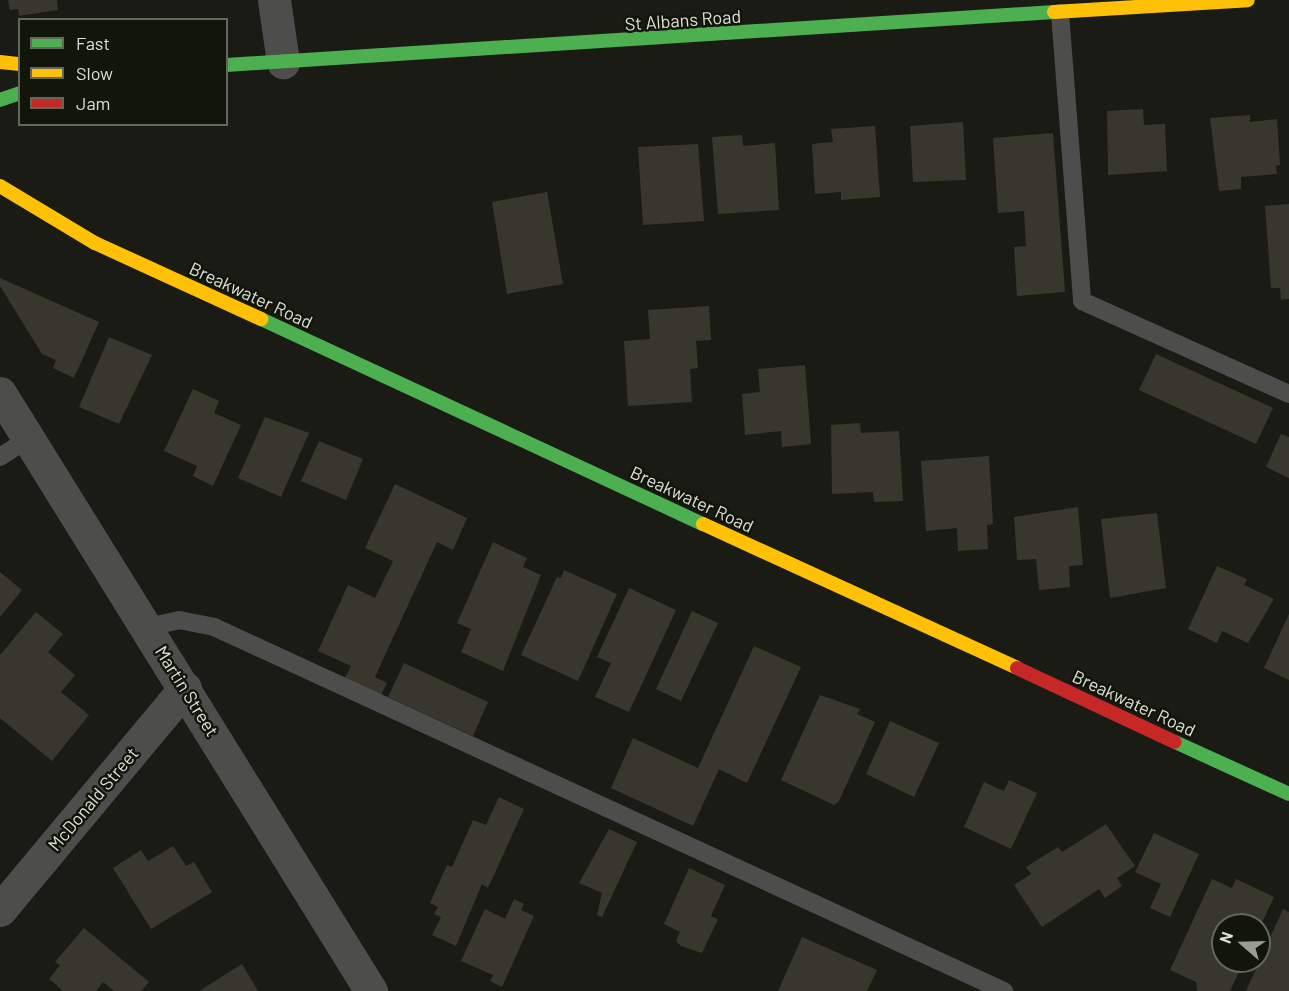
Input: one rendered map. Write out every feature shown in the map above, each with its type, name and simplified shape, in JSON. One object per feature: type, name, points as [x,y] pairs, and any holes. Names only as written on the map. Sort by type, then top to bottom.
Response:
[{"type":"street","points":[[274,0],[283,62]]},
{"type":"street","name":"St Albans Road","points":[[228,65],[1248,0]]},
{"type":"street","points":[[0,62],[18,64]]},
{"type":"street","points":[[0,100],[18,94]]},
{"type":"street","name":"Breakwater Road","points":[[0,186],[81,237],[1289,794]]},
{"type":"street","name":"Breakwater Road","points":[[33,224],[81,237]]},
{"type":"street","name":"Martin Street","points":[[0,393],[371,991]]},
{"type":"street","name":"McDonald Street","points":[[0,910],[185,688]]},
{"type":"lane","points":[[1060,13],[1082,301],[1289,393]]},
{"type":"lane","points":[[0,457],[28,439]]},
{"type":"lane","points":[[147,627],[179,620],[214,627],[1004,991]]},
{"type":"building","points":[[8,0],[57,0],[58,10],[19,16],[18,9],[10,10]]},
{"type":"building","points":[[1143,109],[1144,125],[1165,124],[1167,171],[1108,175],[1107,111]]},
{"type":"building","points":[[1250,115],[1250,122],[1277,119],[1280,165],[1276,166],[1277,174],[1241,177],[1241,189],[1219,191],[1210,118]]},
{"type":"building","points":[[963,122],[966,180],[913,182],[910,126]]},
{"type":"building","points":[[875,126],[880,197],[841,200],[841,192],[815,194],[812,144],[833,142],[831,129]]},
{"type":"building","points":[[1053,133],[1065,292],[1017,296],[1014,247],[1026,246],[1024,211],[998,213],[993,138]]},
{"type":"building","points":[[742,135],[743,146],[775,143],[779,210],[718,214],[712,137]]},
{"type":"building","points":[[698,144],[704,221],[643,225],[638,147]]},
{"type":"building","points":[[547,192],[563,284],[507,294],[492,202]]},
{"type":"building","points":[[1289,204],[1289,299],[1281,300],[1280,288],[1271,288],[1265,206]]},
{"type":"building","points":[[0,278],[99,322],[74,378],[53,368],[56,360],[42,354],[0,286]]},
{"type":"building","points":[[709,306],[711,340],[696,341],[698,368],[690,369],[692,402],[628,406],[624,341],[650,339],[648,310]]},
{"type":"building","points":[[109,337],[152,355],[119,424],[79,407]]},
{"type":"building","points":[[1156,354],[1273,408],[1256,444],[1139,390]]},
{"type":"building","points":[[805,365],[811,444],[782,447],[781,431],[745,435],[742,394],[760,392],[758,369]]},
{"type":"building","points":[[193,389],[219,401],[214,413],[241,425],[213,486],[193,476],[197,466],[164,451]]},
{"type":"building","points":[[265,417],[309,433],[281,497],[238,478]]},
{"type":"building","points":[[860,423],[861,433],[899,431],[903,501],[874,502],[873,492],[832,494],[831,425]]},
{"type":"building","points":[[1281,434],[1289,437],[1289,478],[1266,467]]},
{"type":"building","points":[[319,441],[363,459],[346,500],[301,481]]},
{"type":"building","points":[[989,456],[993,524],[987,525],[988,549],[958,551],[957,528],[926,531],[921,461]]},
{"type":"building","points":[[395,484],[467,518],[453,550],[437,542],[375,677],[387,683],[380,697],[344,680],[351,666],[318,651],[348,585],[375,598],[393,561],[365,548]]},
{"type":"building","points":[[1078,507],[1083,565],[1069,566],[1070,587],[1039,590],[1036,559],[1017,560],[1014,517]]},
{"type":"building","points":[[1157,513],[1166,588],[1110,598],[1101,519]]},
{"type":"building","points":[[493,542],[527,558],[523,567],[541,575],[503,671],[461,652],[471,629],[457,623]]},
{"type":"building","points":[[1217,566],[1247,579],[1244,585],[1274,599],[1248,643],[1222,631],[1217,643],[1188,629]]},
{"type":"building","points":[[564,570],[617,594],[578,681],[521,655],[557,577],[561,578]]},
{"type":"building","points":[[0,572],[22,590],[0,617]]},
{"type":"building","points":[[629,588],[676,610],[629,712],[595,697],[611,663],[597,657]]},
{"type":"building","points":[[692,611],[718,623],[681,701],[656,689]]},
{"type":"building","points":[[36,612],[63,634],[48,652],[75,675],[61,692],[89,715],[52,761],[0,718],[0,655]]},
{"type":"building","points":[[1289,614],[1289,680],[1264,668]]},
{"type":"building","points":[[754,646],[801,667],[747,783],[719,769],[693,826],[611,788],[633,738],[698,768]]},
{"type":"building","points":[[404,663],[488,702],[473,736],[388,697]]},
{"type":"building","points":[[820,695],[860,709],[857,714],[875,722],[839,801],[834,805],[781,780]]},
{"type":"building","points":[[890,721],[939,743],[914,797],[866,774]]},
{"type":"building","points":[[1009,780],[1037,793],[1011,849],[964,827],[984,782],[1004,791]]},
{"type":"building","points":[[499,797],[524,809],[488,888],[482,884],[456,946],[432,935],[441,917],[434,914],[438,907],[430,903],[447,865],[452,867],[473,820],[486,825]]},
{"type":"building","points":[[1106,824],[1135,866],[1117,878],[1122,886],[1105,898],[1099,889],[1042,927],[1014,885],[1031,874],[1026,867],[1058,847],[1062,852]]},
{"type":"building","points":[[609,829],[637,842],[602,917],[597,915],[602,893],[579,883]]},
{"type":"building","points":[[1154,833],[1199,854],[1170,917],[1150,908],[1161,884],[1135,872]]},
{"type":"building","points":[[173,846],[186,866],[194,862],[212,892],[151,929],[113,868],[141,850],[148,861]]},
{"type":"building","points":[[689,868],[725,885],[711,916],[718,919],[702,953],[681,946],[676,941],[680,932],[664,924]]},
{"type":"building","points":[[1212,879],[1232,888],[1236,879],[1274,897],[1266,913],[1211,913],[1211,973],[1238,973],[1230,991],[1197,991],[1196,982],[1170,970]]},
{"type":"building","points":[[514,899],[524,904],[521,910],[534,916],[502,987],[490,981],[493,975],[461,961],[485,909],[505,919]]},
{"type":"building","points":[[1283,909],[1289,912],[1289,991],[1246,991],[1254,973],[1271,973],[1271,936]]},
{"type":"building","points":[[84,928],[149,982],[141,991],[114,991],[103,982],[96,991],[63,991],[49,979],[60,965],[55,962]]},
{"type":"building","points":[[802,937],[877,970],[867,991],[778,991]]},
{"type":"building","points":[[242,964],[258,991],[199,991]]},
{"type":"traffic: fast","points":[[228,65],[1054,12]]},
{"type":"traffic: fast","points":[[0,100],[18,94]]},
{"type":"traffic: fast","points":[[261,319],[703,524]]},
{"type":"traffic: fast","points":[[1175,742],[1289,794]]},
{"type":"traffic: slow","points":[[1054,12],[1248,0]]},
{"type":"traffic: slow","points":[[0,62],[18,64]]},
{"type":"traffic: slow","points":[[0,186],[95,243],[261,319]]},
{"type":"traffic: slow","points":[[703,524],[1017,668]]},
{"type":"traffic: jam","points":[[1017,668],[1175,742]]}]
